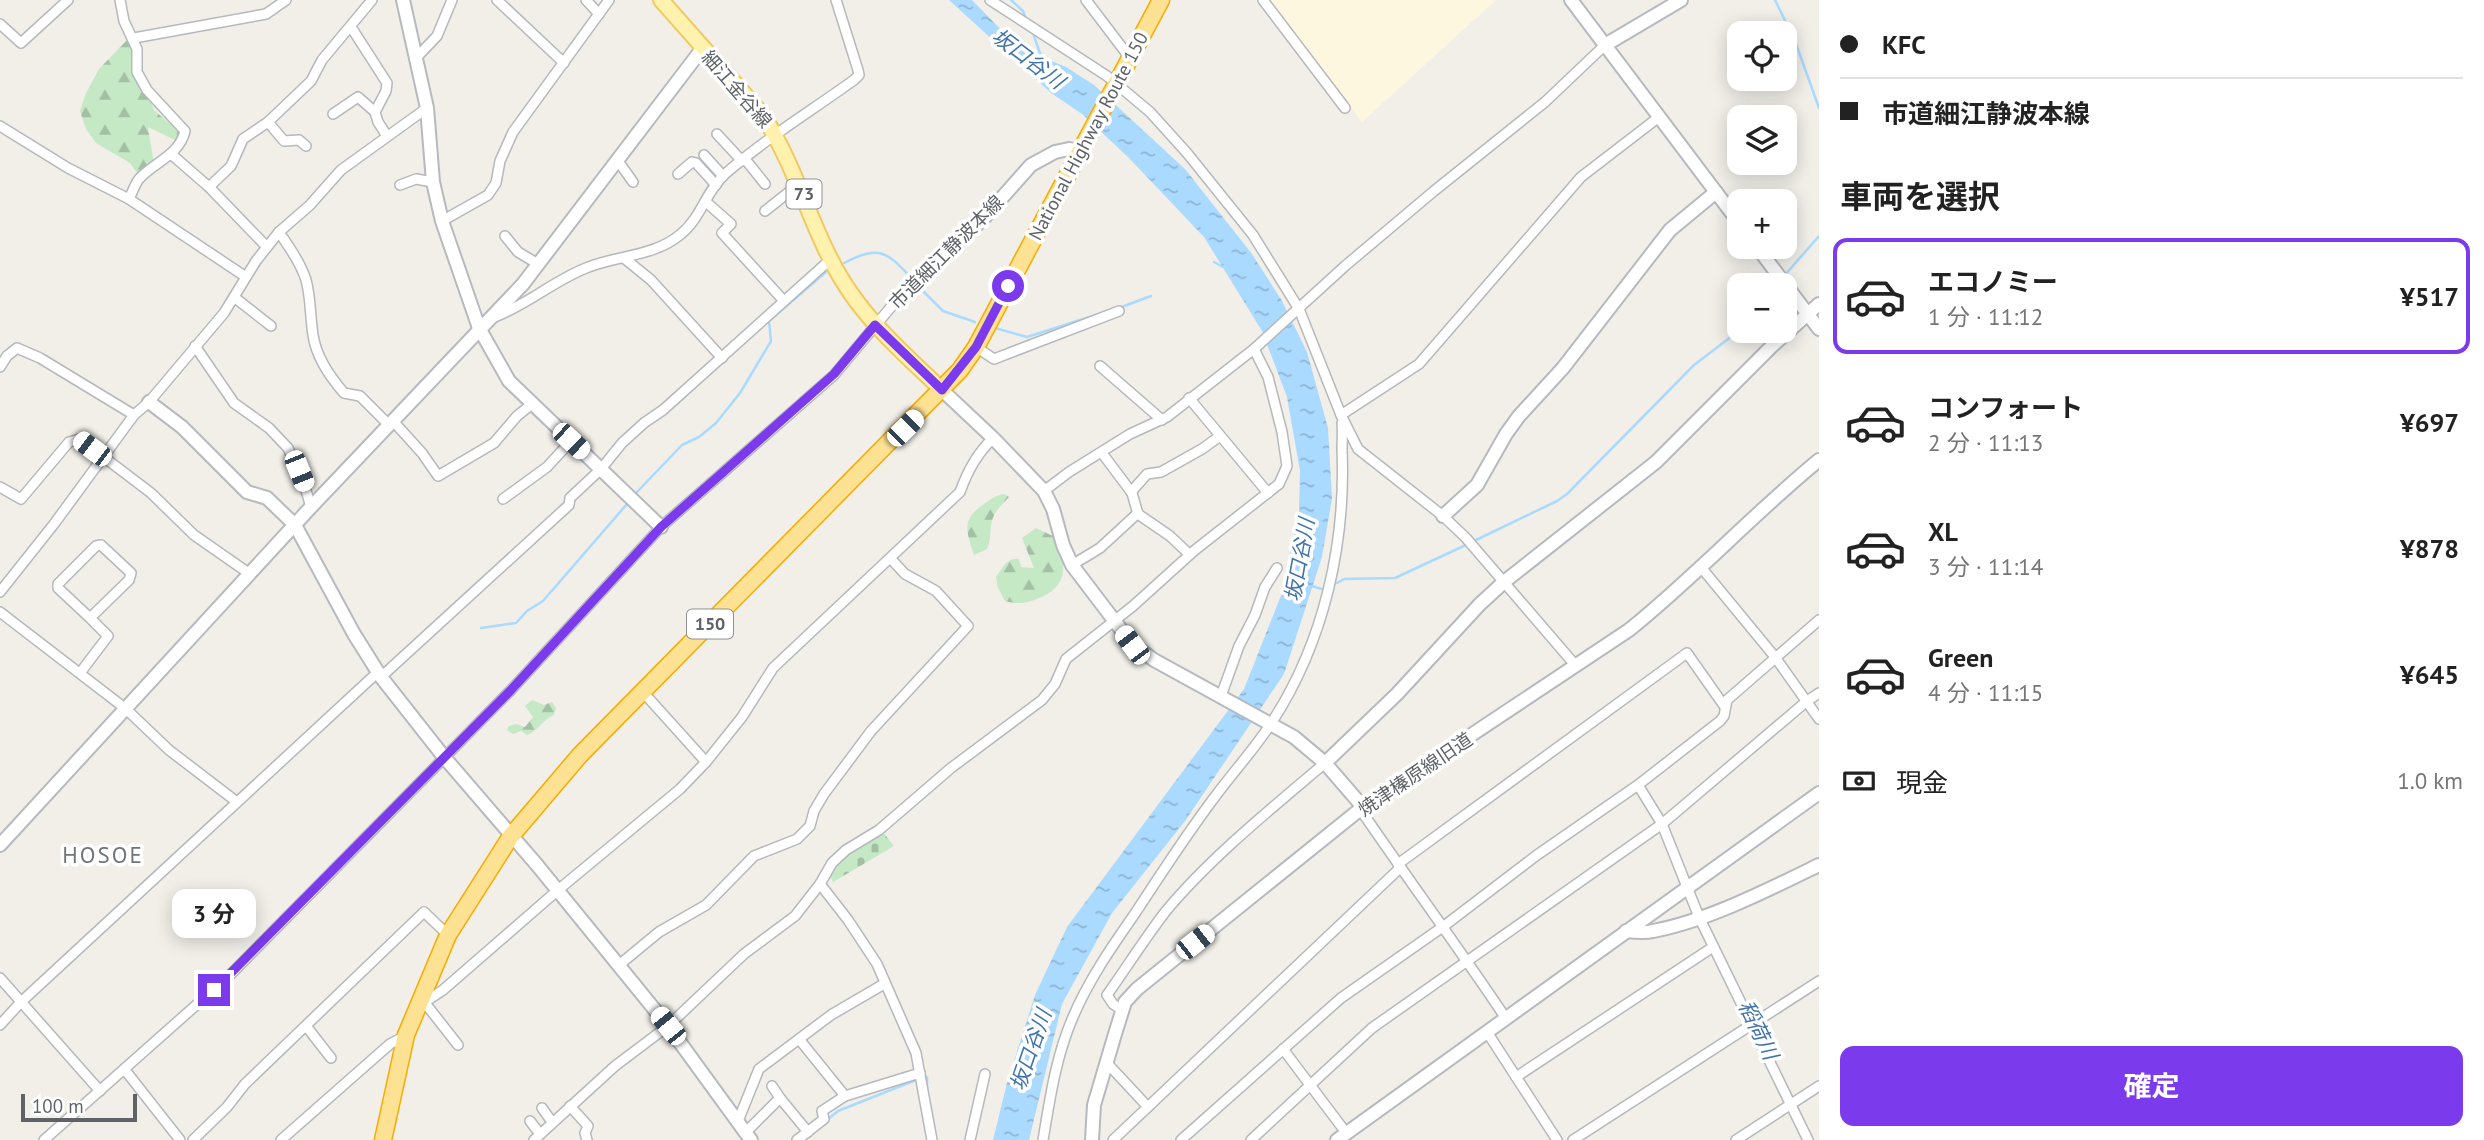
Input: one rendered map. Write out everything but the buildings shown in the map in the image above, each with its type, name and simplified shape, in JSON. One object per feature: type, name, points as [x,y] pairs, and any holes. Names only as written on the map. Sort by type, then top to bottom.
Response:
[{"type":"highway","name":"National Highway Route 150","points":[[383,1140],[406,1035],[421,1005],[448,935],[512,836],[580,755],[942,390],[976,347],[1161,0]]},
{"type":"main road","name":"細江金谷線","points":[[661,0],[762,114],[776,135],[831,259],[850,292],[875,325],[942,390]]},
{"type":"street","points":[[0,24],[21,43],[68,0]]},
{"type":"street","points":[[120,0],[124,21],[137,49],[137,72],[147,90],[185,131],[171,154],[139,179],[129,199]]},
{"type":"street","points":[[134,38],[266,14],[286,0]]},
{"type":"street","points":[[209,187],[231,166],[243,139],[268,122],[311,81],[322,60],[372,0]]},
{"type":"street","points":[[403,0],[427,108],[433,182],[442,221],[509,381],[661,527]]},
{"type":"street","points":[[415,59],[437,36],[452,0]]},
{"type":"street","points":[[497,0],[564,62]]},
{"type":"street","points":[[586,0],[599,14]]},
{"type":"street","points":[[442,221],[488,195],[496,183],[508,140],[609,0]]},
{"type":"street","points":[[483,324],[588,267],[659,248],[680,235],[697,218],[723,176],[859,75],[836,0]]},
{"type":"street","points":[[990,0],[1116,85],[1150,112],[1218,189],[1253,235],[1297,310],[1358,449],[1443,516],[1466,538],[1576,666]]},
{"type":"street","points":[[1086,0],[1130,58]]},
{"type":"street","points":[[1263,0],[1346,108]]},
{"type":"street","points":[[1571,0],[1727,207]]},
{"type":"street","points":[[1044,491],[1130,434],[1162,420],[1254,349],[1434,191],[1536,109],[1605,45],[1681,0]]},
{"type":"street","points":[[351,27],[387,83],[386,91],[375,112]]},
{"type":"street","points":[[0,845],[311,507],[523,284],[702,49]]},
{"type":"street","points":[[333,114],[358,97],[375,112],[387,136]]},
{"type":"street","points":[[0,592],[134,415],[149,402],[225,313],[266,246],[310,205],[341,170],[427,108]]},
{"type":"street","points":[[1341,415],[1419,364],[1581,177],[1659,117]]},
{"type":"street","points":[[268,122],[284,141],[299,140],[306,146]]},
{"type":"street","points":[[0,125],[68,168],[129,199],[246,277]]},
{"type":"street","points":[[717,134],[765,184]]},
{"type":"street","name":"市道細江静波本線","points":[[44,1140],[229,976],[511,690],[661,527],[834,374],[875,325],[984,218],[1031,165],[1055,152],[1069,149],[1080,151]]},
{"type":"street","points":[[171,154],[209,187],[266,246]]},
{"type":"street","points":[[704,155],[723,176]]},
{"type":"street","points":[[618,161],[633,182]]},
{"type":"street","points":[[678,174],[692,162],[696,163],[716,185]]},
{"type":"street","points":[[400,185],[416,179],[433,182]]},
{"type":"street","points":[[765,211],[799,184]]},
{"type":"street","points":[[1443,516],[1477,485],[1518,416],[1563,368],[1670,230],[1716,192]]},
{"type":"street","points":[[706,202],[731,224],[723,233],[784,301]]},
{"type":"street","points":[[279,232],[298,261],[305,279],[311,304],[313,336],[320,358],[344,393],[360,396],[391,423],[422,453],[438,476],[494,443],[517,416],[532,404]]},
{"type":"street","points":[[505,236],[517,252],[538,264]]},
{"type":"street","points":[[624,258],[651,280],[722,358]]},
{"type":"street","points":[[0,1025],[21,1002],[237,802],[569,505],[570,498],[601,469],[622,443],[663,410],[831,259]]},
{"type":"street","points":[[1765,259],[1776,273]]},
{"type":"street","points":[[234,297],[271,326]]},
{"type":"street","points":[[1797,300],[1819,329]]},
{"type":"street","points":[[1122,1010],[1113,1004],[1107,995],[1166,912],[1193,882],[1397,694],[1480,604],[1656,462],[1772,346],[1819,304]]},
{"type":"street","points":[[976,347],[994,359],[1119,311]]},
{"type":"street","points":[[195,346],[234,403],[269,428],[288,449],[311,507]]},
{"type":"street","points":[[0,367],[7,356],[17,348],[40,358],[134,415]]},
{"type":"street","points":[[530,1121],[537,1137],[615,1066],[668,1026],[743,955],[795,915],[820,884],[832,863],[846,850],[879,830],[951,768],[1042,699],[1055,684],[1066,659],[1115,621],[1189,554],[1268,493],[1283,478],[1287,466],[1276,406],[1265,370],[1254,349]]},
{"type":"street","points":[[1100,366],[1162,420]]},
{"type":"street","points":[[942,390],[1044,491],[1072,565],[1141,652],[1294,737],[1325,763],[1362,808],[1399,866],[1444,926],[1505,1017]]},
{"type":"street","points":[[1189,398],[1268,493]]},
{"type":"street","points":[[149,402],[182,427],[247,492],[267,498],[295,525],[354,634],[380,675],[444,757],[558,890],[668,1026],[749,1136],[780,1098]]},
{"type":"street","points":[[1043,1140],[1054,1076],[1064,1043],[1073,1016],[1101,963],[1191,828],[1270,724],[1289,692],[1312,642],[1326,597],[1339,539],[1343,496],[1341,415]]},
{"type":"street","points":[[1130,492],[1147,474],[1161,471],[1220,436]]},
{"type":"street","points":[[458,1045],[421,1005],[443,990],[680,789],[742,717],[774,668],[960,492],[978,453],[993,438]]},
{"type":"street","points":[[0,487],[21,499],[73,439],[80,439],[151,493],[194,535],[250,574]]},
{"type":"street","points":[[503,499],[547,467],[571,441]]},
{"type":"street","points":[[1102,453],[1130,492],[1138,513],[1170,536],[1189,554]]},
{"type":"street","name":"焼津榛原線旧道","points":[[1092,1140],[1094,1105],[1106,1062],[1122,1010],[1137,989],[1362,808],[1634,625],[1819,460]]},
{"type":"street","points":[[1072,565],[1100,548],[1138,513]]},
{"type":"street","points":[[80,673],[108,636],[58,588],[58,584],[96,546],[101,545],[131,573],[129,580],[90,618]]},
{"type":"street","points":[[619,965],[659,932],[706,905],[754,856],[797,839],[810,826],[814,811],[824,794],[871,731],[968,626],[936,592],[905,574],[891,559]]},
{"type":"street","points":[[1700,566],[1775,657],[1819,719]]},
{"type":"street","points":[[1222,697],[1239,646],[1255,615],[1265,587],[1277,568]]},
{"type":"street","points":[[0,612],[126,709],[169,750],[237,802]]},
{"type":"street","points":[[1181,1140],[1341,998],[1638,785],[1720,721],[1724,716],[1727,700],[1819,620]]},
{"type":"street","points":[[1113,1140],[1399,866],[1686,653],[1725,707]]},
{"type":"street","points":[[643,692],[706,762]]},
{"type":"street","points":[[1251,1140],[1372,1028],[1662,824],[1819,693]]},
{"type":"street","points":[[1638,785],[1662,824],[1699,917],[1793,1102],[1808,1140]]},
{"type":"street","points":[[1283,1049],[1312,1085],[1342,1137],[1686,886],[1819,793]]},
{"type":"street","points":[[1626,931],[1651,932],[1699,917],[1760,894],[1819,865]]},
{"type":"street","points":[[820,884],[877,964],[916,1053],[932,1140]]},
{"type":"street","points":[[193,1140],[227,1107],[245,1084],[424,912],[448,935]]},
{"type":"street","points":[[1516,1077],[1713,947]]},
{"type":"street","points":[[0,978],[100,1091]]},
{"type":"street","points":[[1573,1140],[1819,982]]},
{"type":"street","points":[[738,1121],[760,1069],[831,1015],[884,984]]},
{"type":"street","points":[[306,1026],[331,1058]]},
{"type":"street","points":[[1487,1032],[1557,1140]]},
{"type":"street","points":[[281,1140],[390,1045],[406,1035]]},
{"type":"street","points":[[799,1039],[845,1096]]},
{"type":"street","points":[[1106,1062],[1148,1107]]},
{"type":"street","points":[[125,1070],[180,1140]]},
{"type":"street","points":[[797,1140],[824,1119],[822,1111],[845,1096],[920,1073]]},
{"type":"street","points":[[970,1140],[984,1080]]},
{"type":"street","points":[[772,1086],[808,1132]]},
{"type":"street","points":[[1736,1140],[1819,1086]]},
{"type":"street","points":[[569,1107],[588,1126],[584,1133],[587,1140]]},
{"type":"street","points":[[542,1108],[552,1122]]},
{"type":"shaded area","points":[[1268,0],[1496,0],[1362,122]]},
{"type":"green space","points":[[127,40],[137,49],[142,81],[154,110],[184,136],[175,140],[148,127],[154,164],[137,173],[130,163],[96,143],[86,129],[80,111],[99,69]]},
{"type":"green space","points":[[1004,494],[1009,497],[993,517],[987,549],[974,555],[967,526],[969,521],[984,504]]},
{"type":"green space","points":[[1036,528],[1055,537],[1062,555],[1061,579],[1051,592],[1037,599],[1019,603],[1005,601],[996,577],[1005,564],[1015,559],[1019,559],[1021,567],[1034,568],[1022,538]]},
{"type":"green space","points":[[532,700],[544,705],[552,702],[556,708],[554,715],[527,735],[521,731],[513,734],[507,730],[509,726],[516,724],[525,727],[533,717],[525,706]]},
{"type":"green space","points":[[882,831],[894,846],[833,882],[829,875],[846,853]]},
{"type":"water","name":"坂口谷川","points":[[949,0],[972,0],[1018,47],[1066,67],[1094,85],[1185,169],[1252,254],[1282,301],[1307,352],[1328,428],[1332,498],[1322,557],[1284,674],[1185,821],[1112,913],[1062,1004],[1029,1140],[993,1140],[1007,1083],[1035,995],[1067,927],[1244,689],[1282,593],[1299,511],[1300,471],[1287,397],[1262,331],[1204,237],[1128,157],[1082,114],[1051,93]]},
{"type":"waterway","points":[[1011,0],[1023,11],[1026,19]]},
{"type":"waterway","points":[[1775,0],[1795,41],[1819,108]]},
{"type":"waterway","name":"坂口谷川","points":[[1034,36],[1042,59]]},
{"type":"waterway","points":[[1787,273],[1819,236]]},
{"type":"waterway","points":[[844,263],[866,254],[882,254],[896,262],[912,279]]},
{"type":"waterway","points":[[1214,262],[1223,267]]},
{"type":"waterway","points":[[636,493],[682,445],[699,437],[716,423],[740,393],[771,341],[769,321],[826,272]]},
{"type":"waterway","points":[[918,286],[943,311],[975,322]]},
{"type":"waterway","points":[[1119,308],[1151,296]]},
{"type":"waterway","points":[[995,328],[1027,337],[1099,314]]},
{"type":"waterway","points":[[1474,541],[1567,494],[1694,365],[1727,340]]},
{"type":"waterway","points":[[481,628],[516,623],[527,611],[543,601],[627,504]]},
{"type":"waterway","points":[[1337,583],[1344,579],[1395,578],[1468,544]]},
{"type":"waterway","name":"坂口谷川","points":[[1312,586],[1325,590]]},
{"type":"waterway","points":[[924,1078],[927,1077],[927,1088]]},
{"type":"waterway","points":[[828,1119],[838,1111],[916,1080]]},
{"type":"district","name":"HOSOE","points":[[103,855]]},
{"type":"route","points":[[214,990],[511,690],[661,527],[834,374],[875,325],[942,390],[976,347],[1008,286]]},
{"type":"water label","name":"稻荷川","points":[[1758,1030]]}]
